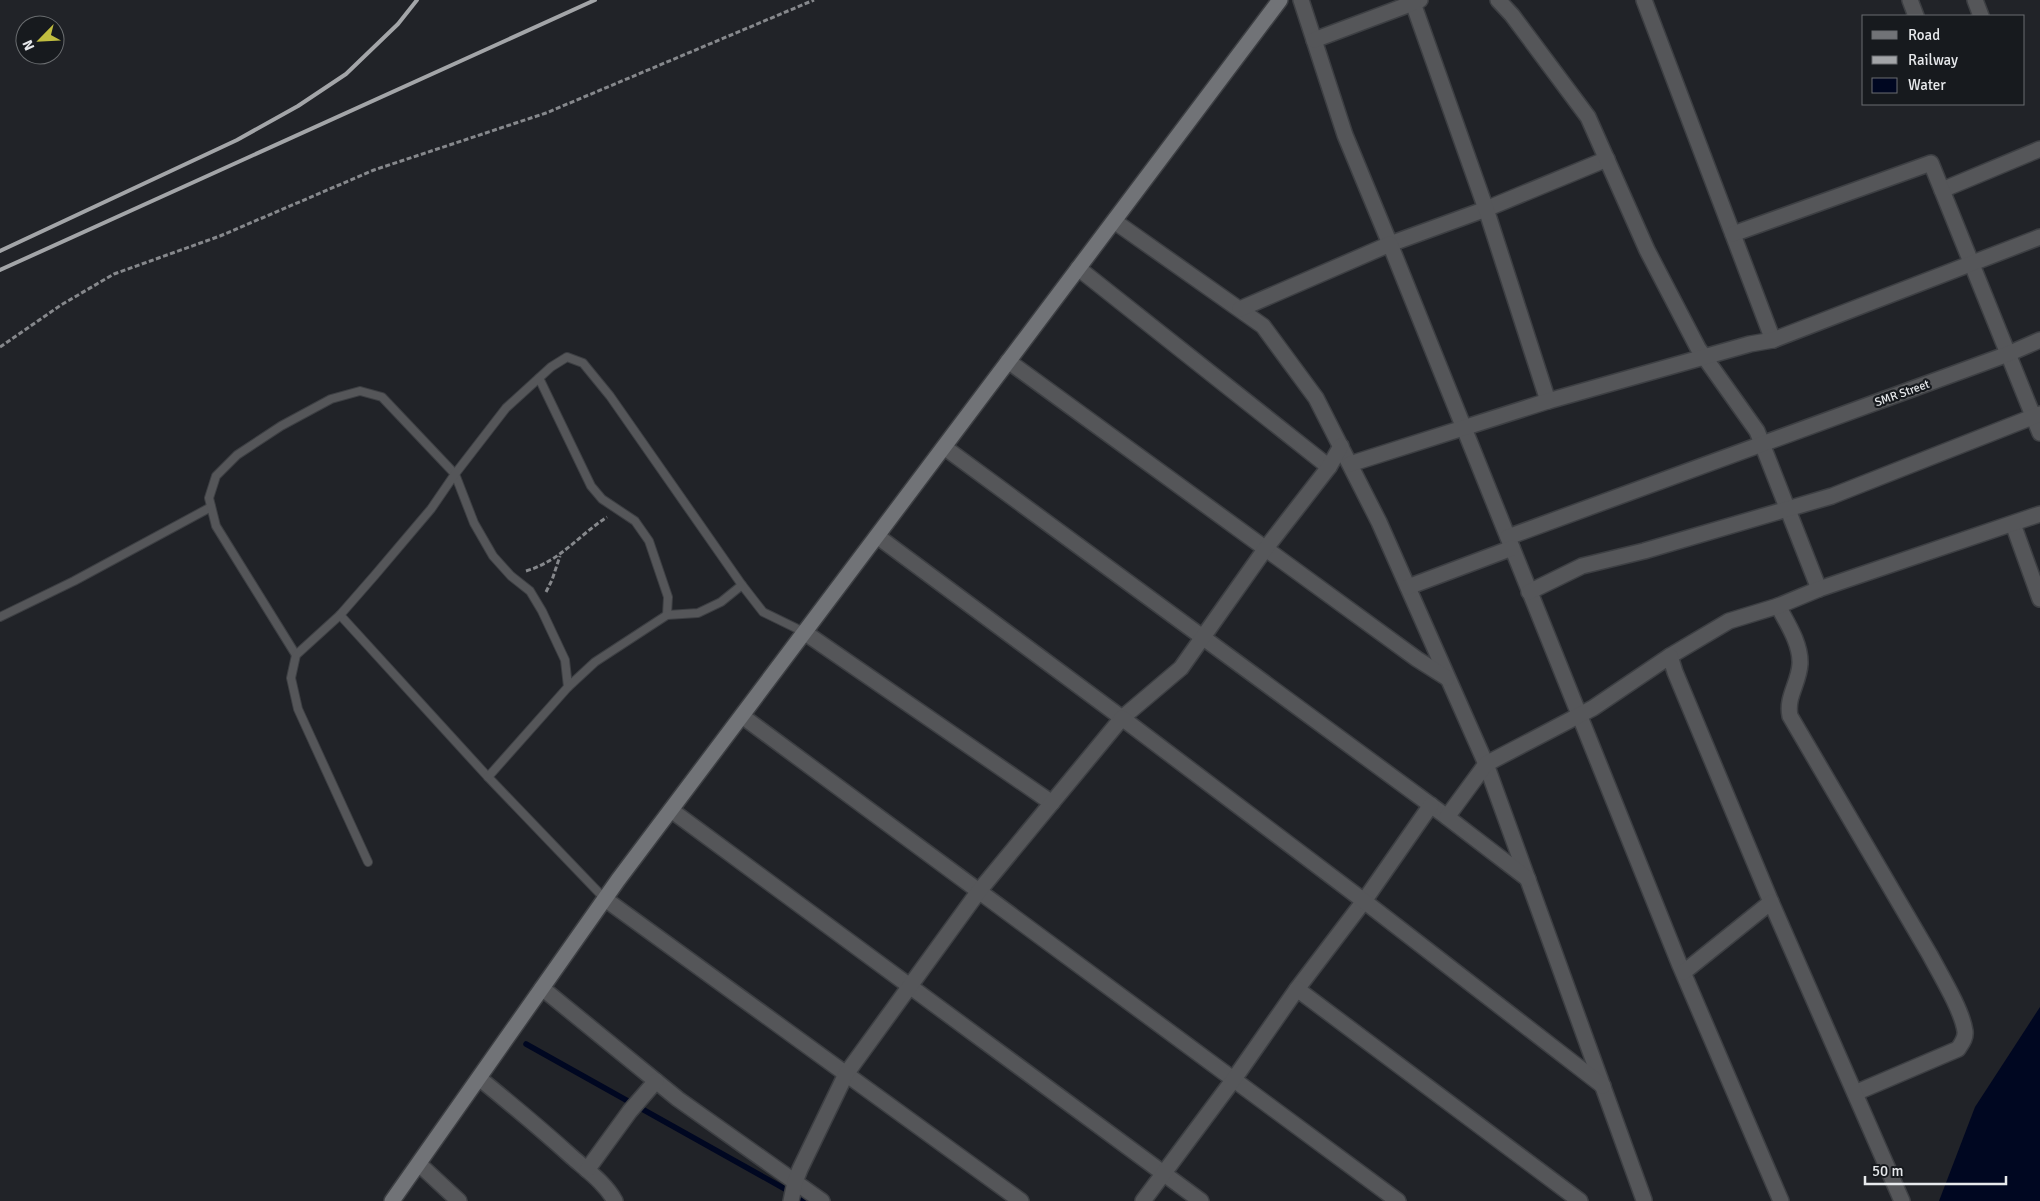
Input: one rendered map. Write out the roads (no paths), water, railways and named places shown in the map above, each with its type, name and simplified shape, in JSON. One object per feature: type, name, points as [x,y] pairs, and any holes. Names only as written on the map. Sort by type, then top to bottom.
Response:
[{"type":"main road","points":[[392,1201],[605,899],[1280,0]]},
{"type":"street","points":[[1301,0],[1345,136],[1579,716],[1781,1201]]},
{"type":"street","points":[[1498,0],[1512,15],[1588,117],[1647,250],[1704,357],[1757,431],[1819,589]]},
{"type":"street","points":[[1644,0],[1773,340]]},
{"type":"street","points":[[1910,0],[1916,15]]},
{"type":"street","points":[[1975,0],[1981,15]]},
{"type":"street","points":[[1314,40],[1416,2],[1548,401]]},
{"type":"street","points":[[1942,190],[2040,149]]},
{"type":"street","points":[[1240,310],[1390,244],[1486,209],[1607,158]]},
{"type":"street","points":[[1733,234],[1931,163],[2008,354],[2037,415],[2040,433]]},
{"type":"street","points":[[1114,221],[1263,326],[1316,398],[1379,522],[1486,764],[1644,1200]]},
{"type":"street","points":[[1350,464],[1548,401],[1750,344],[1773,340],[2040,237]]},
{"type":"street","points":[[1078,268],[1328,466]]},
{"type":"street","name":"SMR Street","points":[[1408,587],[1510,542],[2008,354],[2040,340]]},
{"type":"street","points":[[1008,361],[1417,659],[1447,678]]},
{"type":"street","points":[[1529,592],[1582,566],[1644,551],[1832,496],[2037,415]]},
{"type":"street","points":[[791,1201],[795,1182],[846,1074],[980,891],[1122,718],[1181,668],[1266,548],[1328,466],[1340,446]]},
{"type":"street","points":[[944,447],[1431,805],[1528,879]]},
{"type":"street","points":[[1447,817],[1486,764],[1593,708],[1670,656],[1729,621],[1778,606],[1819,589],[2040,514]]},
{"type":"street","points":[[2013,524],[2040,599]]},
{"type":"street","points":[[877,536],[1364,901],[1603,1086]]},
{"type":"street","points":[[1778,606],[1797,646],[1800,663],[1796,685],[1789,698],[1788,708],[1790,716],[1934,963],[1951,994],[1965,1030],[1965,1037],[1958,1049],[1855,1093]]},
{"type":"street","points":[[804,632],[1052,803]]},
{"type":"street","points":[[1670,656],[1771,902],[1902,1201]]},
{"type":"street","points":[[742,716],[1398,1201]]},
{"type":"street","points":[[1143,1201],[1234,1079],[1297,988],[1364,901],[1431,805]]},
{"type":"street","points":[[671,810],[1201,1201]]},
{"type":"street","points":[[605,899],[1021,1201]]},
{"type":"street","points":[[1684,972],[1771,902]]},
{"type":"street","points":[[542,988],[656,1081],[822,1201]]},
{"type":"street","points":[[1297,988],[1580,1201]]},
{"type":"street","points":[[479,1078],[539,1127],[587,1170],[608,1189],[615,1201]]},
{"type":"street","points":[[587,1170],[630,1111],[656,1081]]},
{"type":"street","points":[[419,1164],[459,1201]]},
{"type":"lane","points":[[368,862],[298,709],[291,678],[296,655],[340,615],[430,509],[506,408],[551,366],[567,357],[583,363],[610,396],[742,585],[763,612],[804,632]]},
{"type":"lane","points":[[539,378],[591,486],[602,499],[635,521],[649,541],[668,598],[668,615]]},
{"type":"lane","points":[[296,655],[216,526],[209,498],[216,476],[236,455],[281,426],[331,399],[360,391],[382,396],[455,474],[474,523],[493,556],[511,576],[530,591],[539,605],[565,660],[568,688]]},
{"type":"lane","points":[[0,616],[74,581],[211,507]]},
{"type":"lane","points":[[488,777],[568,688],[595,662],[668,615],[698,613],[721,602],[742,585]]},
{"type":"lane","points":[[340,615],[488,777],[605,899]]},
{"type":"water","points":[[2040,1007],[2040,1201],[1939,1201],[1975,1107]]},
{"type":"waterway","points":[[526,1044],[785,1189]]},
{"type":"waterway","points":[[800,1198],[804,1201]]},
{"type":"railway","points":[[0,251],[237,140],[298,106],[346,74],[398,24],[417,0]]},
{"type":"railway","points":[[0,270],[595,0]]}]
